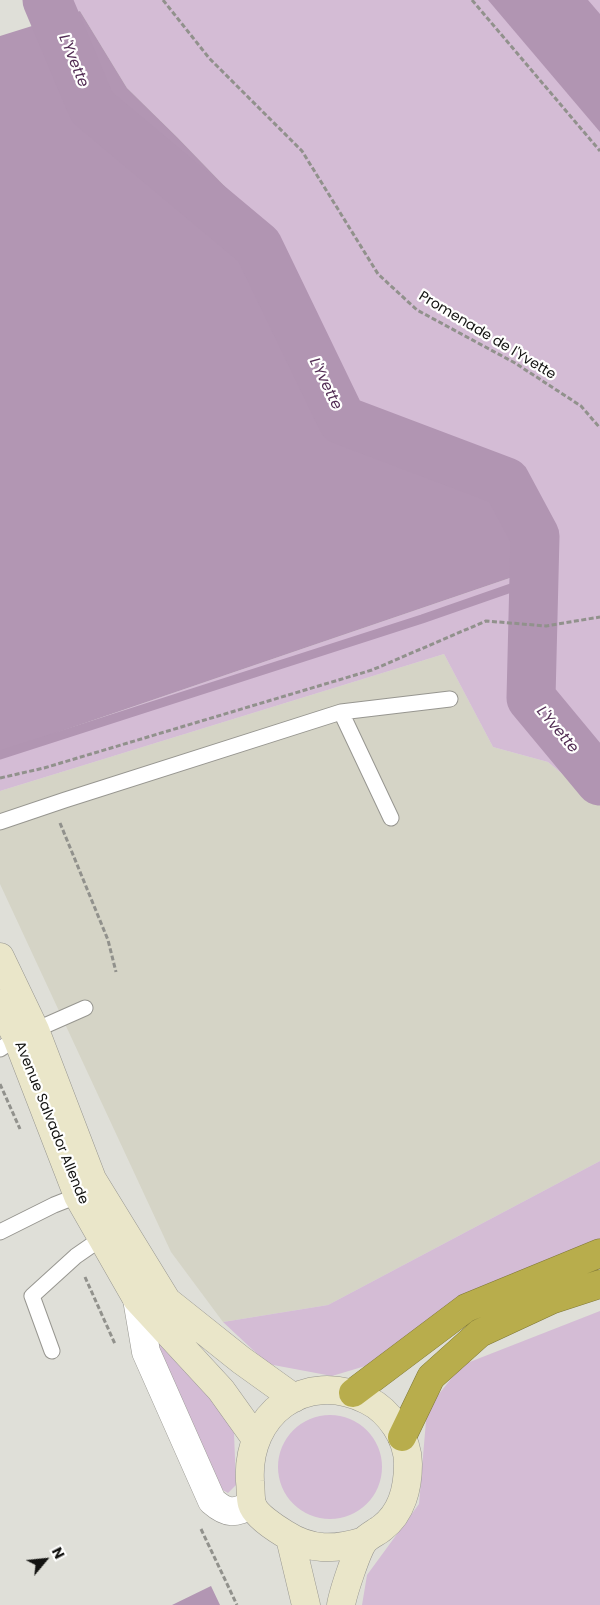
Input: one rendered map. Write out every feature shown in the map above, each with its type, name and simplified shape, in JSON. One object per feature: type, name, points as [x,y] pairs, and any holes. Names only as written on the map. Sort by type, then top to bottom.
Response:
[{"type":"highway","points":[[353,1393],[466,1308],[600,1253]]},
{"type":"highway","points":[[402,1437],[431,1377],[480,1333],[551,1300],[600,1284]]},
{"type":"main road","points":[[0,957],[18,1039]]},
{"type":"main road","name":"Avenue Salvador Allende","points":[[0,1004],[88,1192],[114,1236],[137,1298]]},
{"type":"main road","points":[[114,1236],[167,1301],[241,1360],[294,1398]]},
{"type":"main road","points":[[137,1298],[220,1390],[256,1438]]},
{"type":"main road","points":[[333,1389],[353,1393],[373,1403],[390,1418],[402,1437],[408,1461],[407,1485],[399,1508],[384,1527],[364,1541],[346,1547],[327,1548],[308,1545],[290,1538],[262,1517],[252,1505],[250,1458],[256,1438],[265,1422],[278,1408],[294,1398],[313,1391],[333,1389]]},
{"type":"main road","points":[[290,1538],[306,1605]]},
{"type":"main road","points":[[341,1605],[353,1565],[364,1541]]},
{"type":"street","name":"Avenue Salvador Allende","points":[[137,1298],[146,1352],[212,1501],[222,1510],[236,1512],[252,1505]]},
{"type":"lane","points":[[0,822],[341,712],[450,699]]},
{"type":"lane","points":[[341,712],[391,818]]},
{"type":"lane","points":[[18,1039],[85,1008]]},
{"type":"lane","points":[[0,1232],[54,1205],[88,1192]]},
{"type":"lane","points":[[52,1351],[32,1296],[76,1256],[114,1236]]},
{"type":"path","name":"Promenade de l'Yvette","points":[[163,0],[209,58],[302,150],[378,274],[417,310],[515,363],[581,406],[600,428]]},
{"type":"path","points":[[472,0],[600,151]]},
{"type":"path","points":[[0,778],[44,768],[372,670],[486,621],[546,626],[600,618]]},
{"type":"path","points":[[36,810],[58,819],[108,940],[116,972]]},
{"type":"shaded area","points":[[35,0],[600,0],[600,805],[548,762],[493,747],[444,654],[0,791],[0,752],[548,565],[529,477],[425,435],[365,414],[337,378],[303,299],[271,234],[127,88],[80,11],[43,23]]},
{"type":"shaded area","points":[[488,0],[588,0],[600,14],[600,132]]},
{"type":"shaded area","points":[[80,11],[127,88],[271,234],[303,299],[337,378],[365,414],[425,435],[529,477],[547,521],[548,565],[0,752],[0,36]]},
{"type":"shaded area","points":[[444,654],[493,747],[548,762],[600,805],[600,1161],[328,1305],[223,1322],[171,1252],[0,884],[0,791]]},
{"type":"shaded area","points":[[600,1161],[600,1242],[588,1243],[466,1293],[372,1364],[332,1376],[268,1364],[223,1322],[328,1305]]},
{"type":"shaded area","points":[[600,1311],[600,1605],[362,1605],[367,1575],[419,1504],[427,1409],[462,1365]]},
{"type":"shaded area","points":[[154,1337],[214,1401],[234,1433],[236,1485],[228,1493],[210,1483]]},
{"type":"shaded area","points":[[330,1415],[350,1419],[367,1430],[378,1447],[382,1467],[378,1487],[367,1504],[350,1515],[330,1519],[310,1515],[293,1504],[282,1487],[278,1467],[282,1447],[293,1430],[310,1419]]},
{"type":"shaded area","points":[[211,1586],[220,1605],[172,1605]]},
{"type":"waterway","name":"L'Yvette","points":[[47,0],[92,107],[258,246],[342,420],[506,482],[535,536],[531,698],[600,781]]},
{"type":"waterway","points":[[0,755],[422,619],[534,580]]}]
